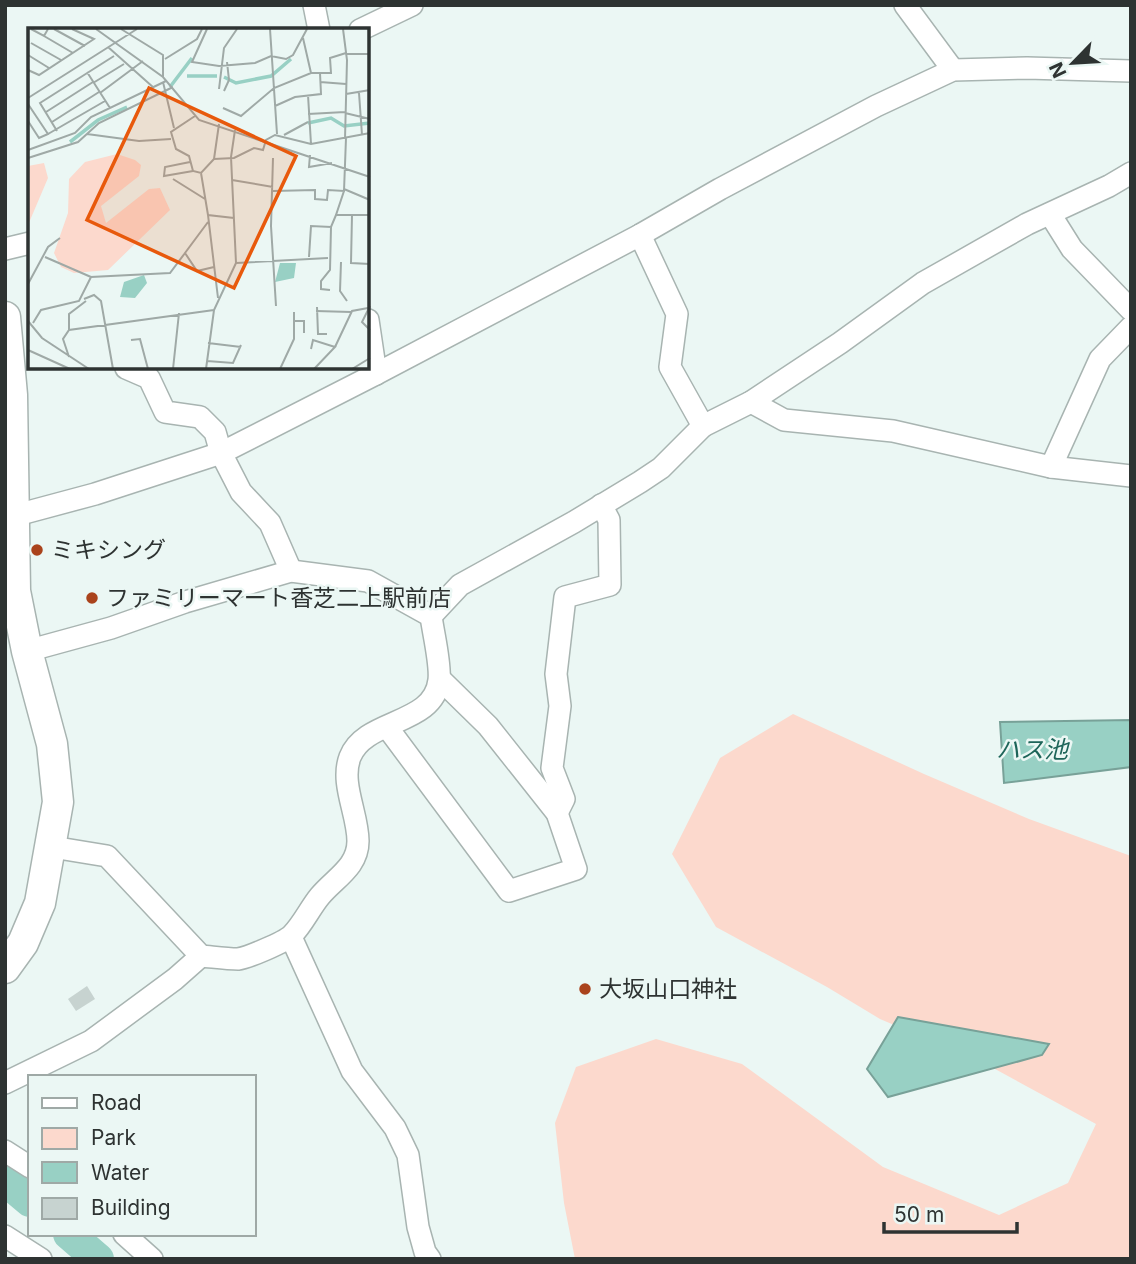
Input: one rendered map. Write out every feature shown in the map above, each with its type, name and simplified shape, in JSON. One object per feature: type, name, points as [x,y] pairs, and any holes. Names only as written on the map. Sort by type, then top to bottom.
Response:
[{"type":"street","points":[[314,5],[319,28]]},
{"type":"street","points":[[363,28],[412,5]]},
{"type":"street","points":[[905,5],[953,70]]},
{"type":"street","points":[[13,516],[95,494],[221,453],[640,235],[876,106],[953,70],[1027,68],[1131,71]]},
{"type":"street","points":[[431,616],[460,585],[661,468],[703,426],[751,402],[841,343],[923,284],[1131,173]]},
{"type":"street","points":[[1050,214],[1072,249],[1131,310]]},
{"type":"street","points":[[640,235],[677,314],[670,368],[703,426]]},
{"type":"street","points":[[5,249],[28,243]]},
{"type":"street","points":[[5,317],[12,395],[15,591],[27,650],[52,744],[58,803],[40,902],[23,943],[5,968]]},
{"type":"street","points":[[369,327],[376,374]]},
{"type":"street","points":[[1051,467],[1100,359],[1131,327]]},
{"type":"street","points":[[128,369],[149,378],[165,412],[201,417],[215,432],[221,453],[241,492],[270,523],[291,571]]},
{"type":"street","points":[[751,402],[785,419],[893,431],[1051,467],[1131,476]]},
{"type":"street","points":[[557,813],[564,799],[552,768],[560,706],[556,674],[565,597],[610,585],[609,520],[601,505]]},
{"type":"street","points":[[27,650],[100,631],[185,602],[291,571],[368,581],[431,616]]},
{"type":"street","points":[[51,847],[107,856],[201,956],[241,959],[290,937],[320,896],[347,870],[355,858],[358,842],[356,820],[346,776],[350,757],[368,735],[409,717],[434,698],[440,679],[431,616]]},
{"type":"street","points":[[387,727],[509,891],[576,869],[557,813],[488,726],[440,679]]},
{"type":"street","points":[[290,937],[352,1071],[394,1128],[408,1156],[418,1227],[425,1252],[430,1259]]},
{"type":"street","points":[[5,1083],[91,1041],[175,979],[201,956]]},
{"type":"street","points":[[5,1151],[28,1166]]},
{"type":"street","points":[[5,1236],[41,1259]]},
{"type":"street","points":[[126,1236],[152,1259]]},
{"type":"green space","points":[[793,714],[1029,819],[1131,856],[1131,1259],[575,1259],[564,1203],[555,1123],[576,1067],[656,1039],[742,1064],[883,1167],[999,1215],[1068,1183],[1096,1124],[984,1063],[880,1019],[716,927],[672,854],[720,758]]},
{"type":"water","name":"ハス池","points":[[1131,720],[1131,767],[1004,783],[1000,722]]},
{"type":"water","points":[[898,1017],[1049,1044],[1042,1055],[888,1097],[867,1069]]},
{"type":"building","points":[[87,986],[95,999],[76,1011],[68,999]]},
{"type":"waterway","points":[[5,1180],[28,1199]]},
{"type":"waterway","points":[[71,1236],[98,1259]]},
{"type":"place","name":"ミキシング","points":[[37,550]]},
{"type":"place","name":"ファミリーマート香芝二上駅前店","points":[[92,598]]},
{"type":"place","name":"大坂山口神社","points":[[585,989]]}]
